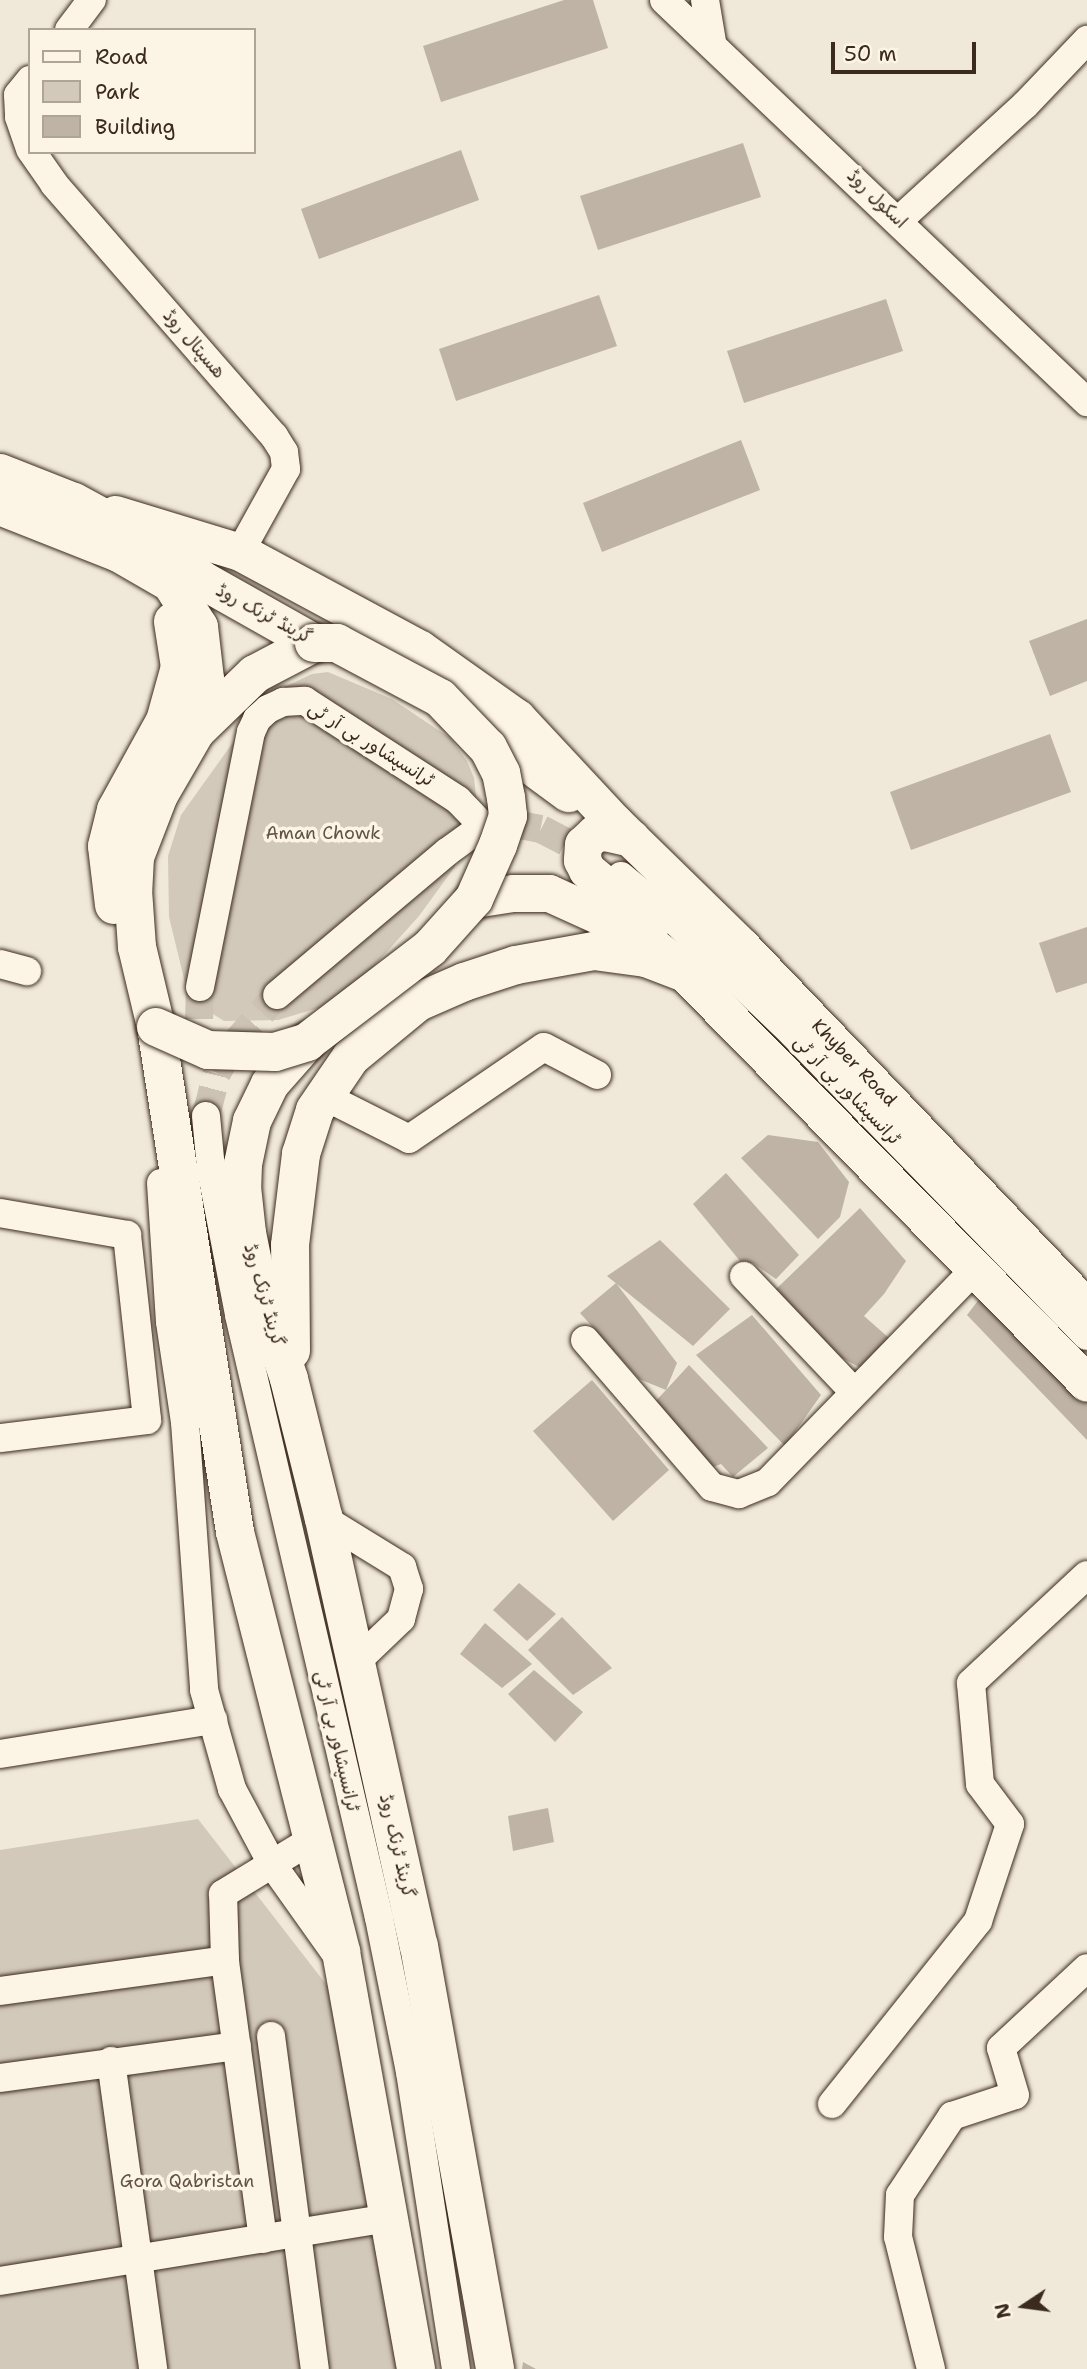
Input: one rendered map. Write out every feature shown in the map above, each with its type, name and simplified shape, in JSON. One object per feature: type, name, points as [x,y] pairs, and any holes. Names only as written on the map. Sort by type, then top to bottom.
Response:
[{"type":"highway","name":"گرینڈ ٹرنک روڈ","points":[[0,472],[74,502],[166,552],[202,580],[278,626],[314,643],[337,643],[440,698],[488,748],[501,773],[508,816],[474,899],[430,948],[307,1042],[276,1077],[261,1100],[252,1121],[243,1164],[242,1188],[247,1233],[257,1282],[289,1379],[324,1519],[419,1946],[495,2369]]},
{"type":"highway","points":[[0,506],[119,553],[171,583],[199,627],[205,679],[196,731]]},
{"type":"highway","points":[[119,553],[169,605],[180,667],[165,721],[116,810],[107,846],[109,879],[161,1183],[216,1470],[235,1532],[343,1965],[416,2369]]},
{"type":"highway","points":[[235,1532],[156,1027],[137,947],[133,890],[135,857],[159,795],[196,731],[255,674],[314,643]]},
{"type":"highway","points":[[289,1379],[290,1245],[301,1154],[315,1110],[351,1056],[418,1002],[516,964],[594,951],[646,958],[680,968]]},
{"type":"highway","points":[[156,1027],[208,1050],[275,1052],[307,1042]]},
{"type":"main road","points":[[74,502],[240,552],[421,649],[517,718],[623,830]]},
{"type":"main road","points":[[440,698],[538,775],[623,830]]},
{"type":"main road","points":[[623,830],[595,833],[583,844],[582,860],[587,870],[634,909],[680,968]]},
{"type":"main road","name":"Khyber Road","points":[[623,830],[742,947],[1087,1308]]},
{"type":"main road","points":[[474,899],[513,893],[549,893],[633,931],[680,968],[990,1259],[1087,1383]]},
{"type":"street","points":[[71,28],[92,0]]},
{"type":"street","name":"اسکول روڈ","points":[[664,0],[712,42],[1087,401]]},
{"type":"street","points":[[705,0],[712,42]]},
{"type":"street","points":[[899,220],[1025,105],[1087,40]]},
{"type":"street","name":"ھسپتال روڈ","points":[[28,82],[18,95],[19,117],[28,142]]},
{"type":"street","name":"ھسپتال روڈ","points":[[33,154],[54,184],[274,436],[284,452],[286,468],[240,552]]},
{"type":"street","name":"ٹرانسپشاور بی آر ٹی","points":[[200,988],[251,732],[257,719],[268,709],[283,702],[305,701],[458,800],[483,826],[447,852],[277,995]]},
{"type":"street","name":"ٹرانسپشاور بی آر ٹی","points":[[594,857],[676,922],[717,960],[990,1259],[1087,1336]]},
{"type":"street","points":[[0,964],[27,971]]},
{"type":"street","points":[[324,1096],[410,1139],[544,1047],[597,1075]]},
{"type":"street","name":"ٹرانسپشاور بی آر ٹی","points":[[206,1115],[211,1169],[244,1342],[375,1899],[408,2059],[456,2369]]},
{"type":"street","points":[[161,1183],[170,1322],[185,1422],[204,1690],[232,1789],[272,1864],[343,1965]]},
{"type":"street","points":[[0,1213],[127,1235],[147,1420],[0,1438]]},
{"type":"street","points":[[584,1340],[712,1487],[739,1494],[768,1482],[853,1392],[990,1259]]},
{"type":"street","points":[[744,1276],[853,1392]]},
{"type":"street","points":[[324,1519],[402,1567],[409,1589],[401,1619],[356,1662]]},
{"type":"street","points":[[832,2104],[978,1921],[1010,1824],[980,1784],[971,1683],[1087,1575]]},
{"type":"street","points":[[0,1754],[213,1720]]},
{"type":"street","points":[[263,2239],[225,1960],[223,1894],[313,1839]]},
{"type":"street","points":[[0,1991],[225,1960]]},
{"type":"street","points":[[931,2369],[898,2237],[900,2195],[952,2116],[1015,2095],[1001,2048],[1087,1968]]},
{"type":"street","points":[[271,2036],[315,2369]]},
{"type":"street","points":[[0,2078],[237,2046]]},
{"type":"street","points":[[111,2061],[153,2369]]},
{"type":"street","points":[[0,2281],[389,2218]]},
{"type":"green space","name":"Aman Chowk","points":[[328,672],[392,699],[450,738],[467,761],[474,778],[478,813],[454,868],[419,916],[359,983],[325,1006],[278,1020],[224,1021],[205,1009],[186,987],[169,917],[168,856],[181,815],[249,720],[274,692],[312,674]]},
{"type":"green space","name":"Gora Qabristan","points":[[198,1819],[339,2001],[398,2369],[0,2369],[0,1850]]},
{"type":"building","points":[[564,0],[593,0],[608,48],[441,102],[423,46]]},
{"type":"building","points":[[743,143],[761,197],[598,250],[580,196]]},
{"type":"building","points":[[461,150],[479,200],[319,259],[301,209]]},
{"type":"building","points":[[599,295],[617,346],[456,401],[439,349]]},
{"type":"building","points":[[886,299],[903,351],[744,403],[727,351]]},
{"type":"building","points":[[741,440],[760,490],[602,552],[583,503]]},
{"type":"building","points":[[1087,619],[1087,681],[1050,696],[1029,641]]},
{"type":"building","points":[[1050,734],[1071,792],[911,850],[890,792]]},
{"type":"building","points":[[1087,927],[1087,983],[1056,993],[1039,943]]},
{"type":"building","points":[[768,1135],[818,1142],[849,1182],[840,1217],[818,1239],[741,1158]]},
{"type":"building","points":[[726,1173],[799,1255],[776,1279],[753,1263],[745,1267],[693,1204]]},
{"type":"building","points":[[860,1208],[906,1261],[884,1294],[864,1316],[889,1338],[861,1368],[825,1349],[772,1293]]},
{"type":"building","points":[[660,1240],[730,1309],[693,1346],[607,1276]]},
{"type":"building","points":[[616,1283],[677,1363],[666,1390],[639,1379],[580,1313]]},
{"type":"building","points":[[987,1289],[1087,1393],[1087,1440],[967,1315]]},
{"type":"building","points":[[752,1315],[821,1395],[785,1446],[696,1355]]},
{"type":"building","points":[[689,1365],[768,1448],[733,1477],[721,1464],[710,1468],[654,1403]]},
{"type":"building","points":[[592,1380],[669,1470],[613,1521],[533,1431]]},
{"type":"building","points":[[519,1583],[556,1614],[527,1641],[493,1610]]},
{"type":"building","points":[[562,1617],[612,1668],[573,1695],[528,1650]]},
{"type":"building","points":[[485,1623],[532,1664],[502,1688],[460,1654]]},
{"type":"building","points":[[534,1670],[583,1712],[555,1742],[508,1694]]},
{"type":"building","points":[[548,1808],[554,1842],[513,1851],[508,1816]]},
{"type":"building","points":[[523,2362],[536,2369],[522,2369]]},
{"type":"tunnel","points":[[489,825],[515,824],[541,829],[595,857]]},
{"type":"tunnel","points":[[198,1061],[200,987]]},
{"type":"tunnel","points":[[206,1116],[217,1073],[234,1044],[277,995]]}]
